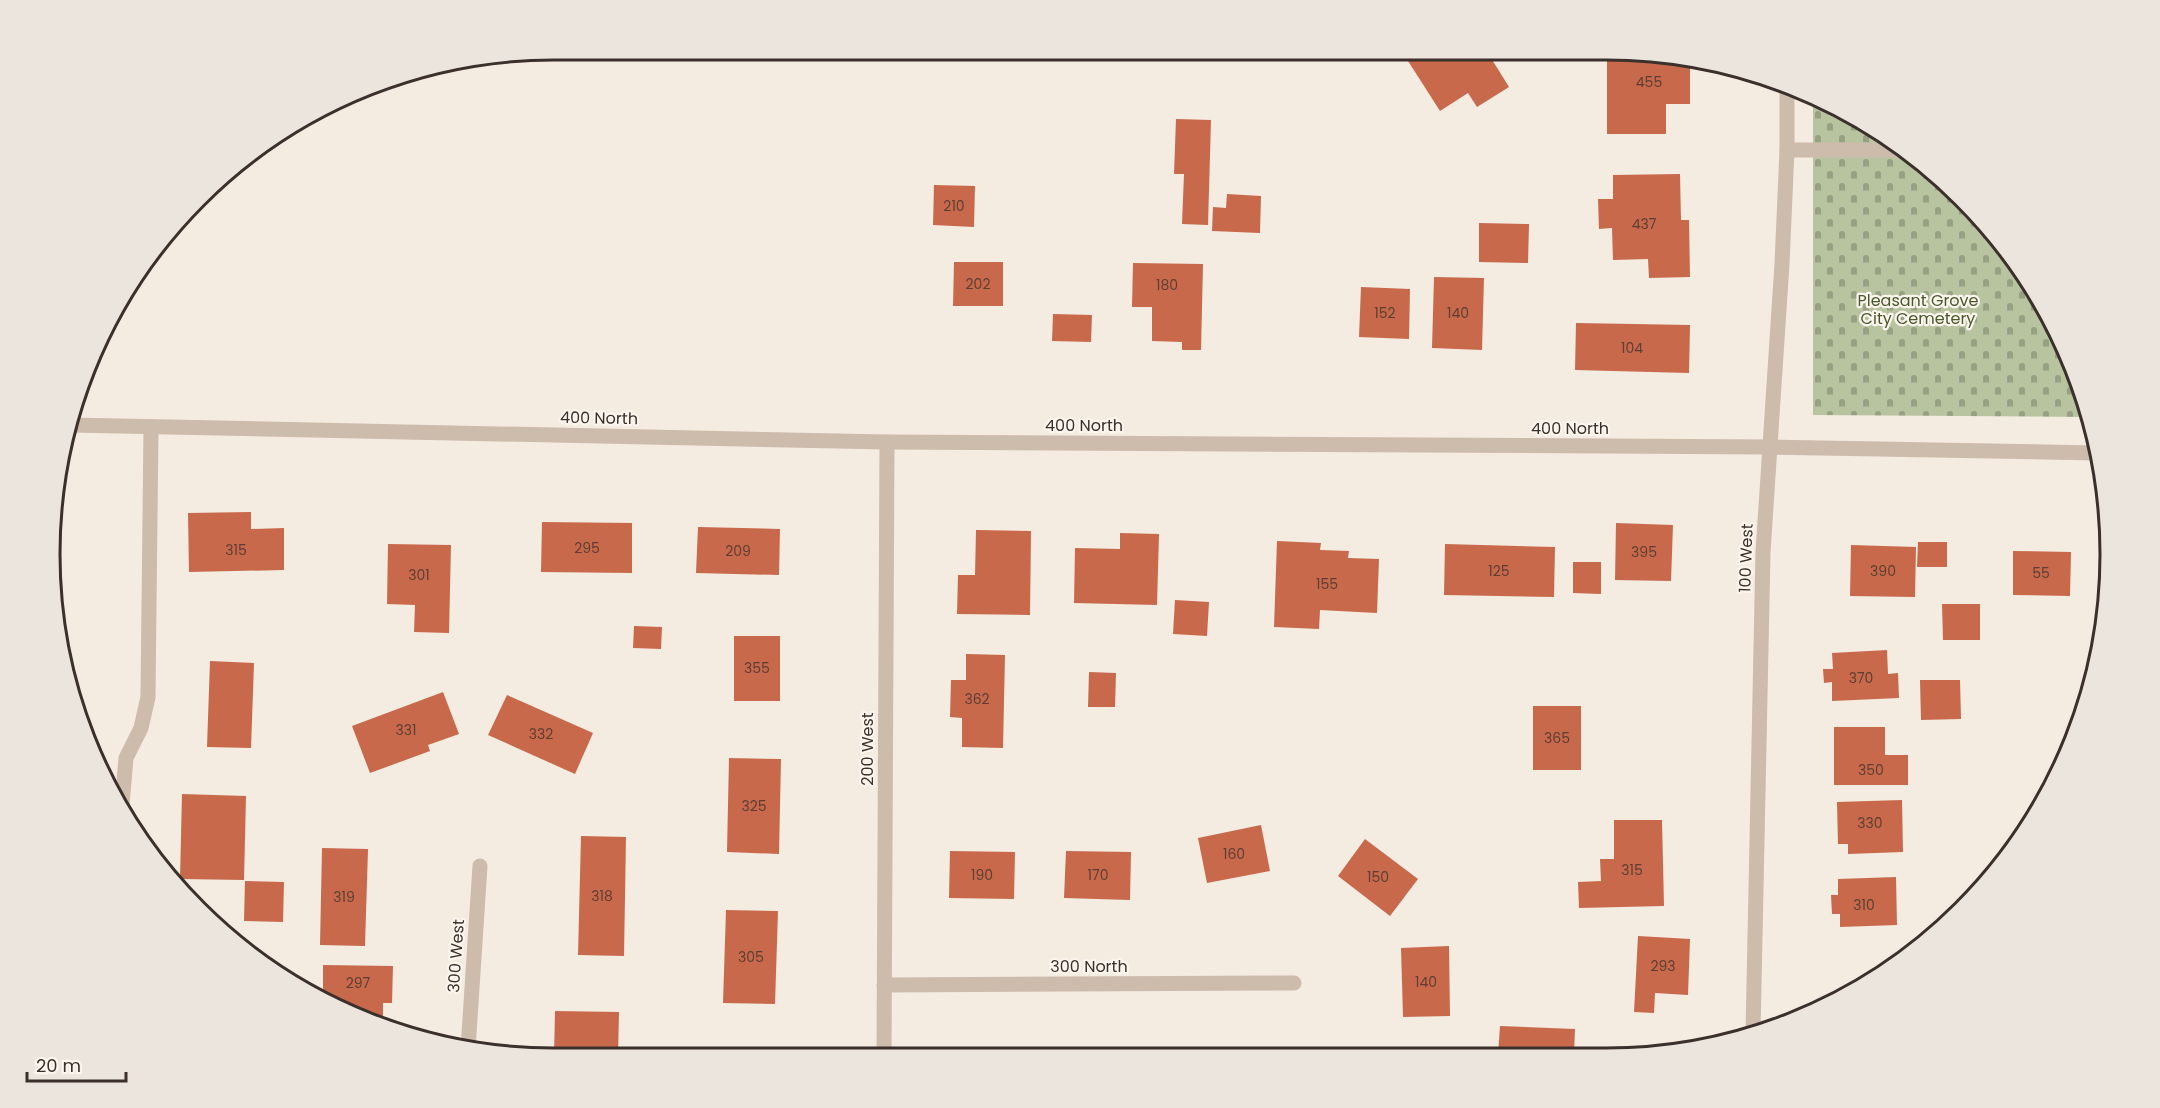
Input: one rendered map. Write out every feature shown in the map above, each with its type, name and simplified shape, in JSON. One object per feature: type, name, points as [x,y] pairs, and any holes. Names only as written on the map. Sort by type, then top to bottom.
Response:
[{"type":"street","name":"100 West","points":[[1753,1025],[1763,552],[1782,264],[1786,94]]},
{"type":"street","points":[[1786,150],[1890,150]]},
{"type":"street","name":"400 North","points":[[77,425],[887,442],[1770,447],[2090,453]]},
{"type":"street","points":[[123,795],[126,758],[141,728],[148,697],[151,427]]},
{"type":"street","name":"200 West","points":[[884,1048],[887,442]]},
{"type":"street","name":"300 West","points":[[469,1041],[480,866]]},
{"type":"street","name":"300 North","points":[[884,985],[1294,983]]},
{"type":"green space","name":"Pleasant Grove City Cemetery","points":[[1813,106],[1853,126],[1907,162],[1932,183],[1977,228],[1998,253],[2034,307],[2062,365],[2080,417],[1813,415]]},
{"type":"building","points":[[1407,60],[1492,60],[1509,87],[1477,107],[1468,93],[1440,111]]},
{"type":"building","points":[[1607,60],[1690,67],[1690,104],[1666,104],[1666,134],[1607,134]]},
{"type":"building","points":[[1176,119],[1211,120],[1208,225],[1182,224],[1184,174],[1174,174]]},
{"type":"building","points":[[1680,174],[1681,220],[1689,220],[1690,277],[1649,278],[1648,259],[1613,260],[1612,228],[1599,229],[1598,199],[1613,199],[1613,175]]},
{"type":"building","points":[[934,185],[975,186],[974,227],[933,225]]},
{"type":"building","points":[[1227,194],[1261,196],[1260,233],[1212,231],[1213,207],[1226,208]]},
{"type":"building","points":[[1479,223],[1529,224],[1528,263],[1479,262]]},
{"type":"building","points":[[954,262],[1003,262],[1003,306],[953,306]]},
{"type":"building","points":[[1133,263],[1203,264],[1201,350],[1182,350],[1182,342],[1152,341],[1152,307],[1132,307]]},
{"type":"building","points":[[1434,277],[1484,278],[1482,350],[1432,348]]},
{"type":"building","points":[[1361,287],[1410,289],[1409,339],[1359,337]]},
{"type":"building","points":[[1053,314],[1092,315],[1091,342],[1052,341]]},
{"type":"building","points":[[1576,323],[1690,325],[1689,373],[1575,370]]},
{"type":"building","points":[[251,512],[251,529],[284,528],[284,570],[189,572],[188,513]]},
{"type":"building","points":[[542,522],[632,523],[632,573],[541,572]]},
{"type":"building","points":[[1616,523],[1673,525],[1671,581],[1615,580]]},
{"type":"building","points":[[698,527],[780,529],[779,575],[696,573]]},
{"type":"building","points":[[976,530],[1031,531],[1030,615],[957,614],[958,575],[975,575]]},
{"type":"building","points":[[1120,533],[1159,534],[1157,605],[1074,603],[1075,548],[1120,549]]},
{"type":"building","points":[[1277,541],[1321,543],[1320,550],[1349,551],[1348,558],[1379,559],[1377,613],[1320,610],[1319,629],[1274,627]]},
{"type":"building","points":[[1918,542],[1947,542],[1947,567],[1917,567]]},
{"type":"building","points":[[388,544],[451,545],[449,633],[414,632],[415,605],[387,604]]},
{"type":"building","points":[[1445,544],[1555,547],[1554,597],[1444,595]]},
{"type":"building","points":[[1851,545],[1916,547],[1915,597],[1850,596]]},
{"type":"building","points":[[2013,551],[2071,552],[2070,596],[2013,595]]},
{"type":"building","points":[[1573,562],[1601,562],[1601,594],[1573,593]]},
{"type":"building","points":[[1175,600],[1209,602],[1207,636],[1173,634]]},
{"type":"building","points":[[1942,604],[1980,604],[1980,640],[1943,640]]},
{"type":"building","points":[[634,626],[662,627],[661,649],[633,648]]},
{"type":"building","points":[[734,636],[780,636],[780,701],[734,701]]},
{"type":"building","points":[[1887,650],[1888,674],[1898,673],[1899,698],[1832,701],[1832,682],[1824,683],[1823,669],[1833,669],[1832,653]]},
{"type":"building","points":[[966,654],[1005,655],[1003,748],[962,747],[962,718],[950,717],[951,680],[966,680]]},
{"type":"building","points":[[210,661],[254,663],[251,748],[207,747]]},
{"type":"building","points":[[1089,672],[1116,673],[1115,707],[1088,707]]},
{"type":"building","points":[[1920,680],[1960,680],[1961,719],[1921,720]]},
{"type":"building","points":[[443,692],[459,734],[428,745],[430,751],[370,773],[352,726]]},
{"type":"building","points":[[507,695],[593,733],[575,774],[488,735]]},
{"type":"building","points":[[1533,706],[1581,706],[1581,770],[1533,770]]},
{"type":"building","points":[[1834,727],[1885,727],[1885,755],[1908,755],[1908,785],[1834,785]]},
{"type":"building","points":[[729,758],[781,759],[779,854],[727,852]]},
{"type":"building","points":[[182,794],[246,796],[244,880],[182,879],[180,876]]},
{"type":"building","points":[[1902,800],[1903,852],[1848,854],[1848,844],[1838,844],[1837,802]]},
{"type":"building","points":[[1614,820],[1662,820],[1664,906],[1579,908],[1578,882],[1601,881],[1600,859],[1614,859]]},
{"type":"building","points":[[1261,825],[1270,871],[1207,883],[1198,838]]},
{"type":"building","points":[[581,836],[626,837],[624,956],[578,955]]},
{"type":"building","points":[[1365,839],[1418,879],[1390,916],[1338,876]]},
{"type":"building","points":[[322,848],[368,849],[365,946],[320,945]]},
{"type":"building","points":[[950,851],[1015,852],[1014,899],[949,898]]},
{"type":"building","points":[[1066,851],[1131,852],[1130,900],[1064,898]]},
{"type":"building","points":[[1896,877],[1897,925],[1840,927],[1840,914],[1832,914],[1831,895],[1838,895],[1838,879]]},
{"type":"building","points":[[245,881],[284,882],[283,922],[244,921]]},
{"type":"building","points":[[726,910],[778,911],[775,1004],[723,1003]]},
{"type":"building","points":[[1638,936],[1690,939],[1688,995],[1655,993],[1654,1013],[1634,1012]]},
{"type":"building","points":[[1449,946],[1450,1016],[1403,1017],[1401,948]]},
{"type":"building","points":[[323,965],[393,966],[392,1003],[383,1003],[383,1017],[323,990]]},
{"type":"building","points":[[555,1011],[619,1012],[618,1048],[554,1048]]},
{"type":"building","points":[[1500,1026],[1575,1029],[1574,1048],[1498,1048]]}]
